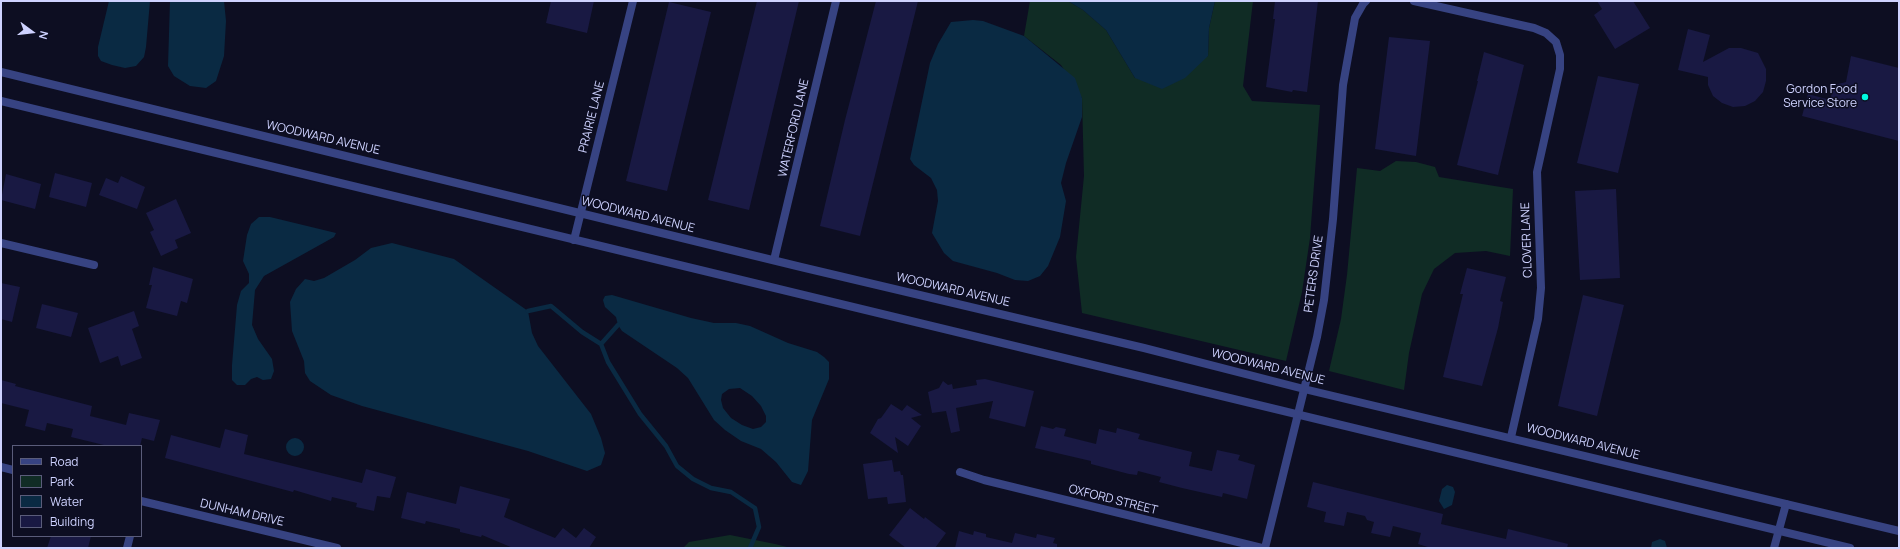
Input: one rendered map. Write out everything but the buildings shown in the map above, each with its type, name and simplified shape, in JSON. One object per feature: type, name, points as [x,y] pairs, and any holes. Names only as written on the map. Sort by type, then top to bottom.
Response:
[{"type":"street","name":"PRAIRIE LANE","points":[[574,240],[633,1]]},
{"type":"street","name":"WATERFORD LANE","points":[[774,260],[836,1]]},
{"type":"street","name":"PETERS DRIVE","points":[[1265,548],[1318,329],[1328,268],[1343,85],[1355,18],[1366,1]]},
{"type":"street","name":"CLOVER LANE","points":[[1414,1],[1534,28],[1546,33],[1556,42],[1560,55],[1560,70],[1537,172],[1541,288],[1538,319],[1511,437]]},
{"type":"street","name":"WOODWARD AVENUE","points":[[1,72],[774,260],[1136,346],[1304,389],[1511,437],[1899,531]]},
{"type":"street","points":[[1,101],[1850,548]]},
{"type":"street","points":[[1,243],[94,265]]},
{"type":"street","points":[[1,467],[12,470]]},
{"type":"street","name":"OXFORD STREET","points":[[960,472],[984,480],[1262,548]]},
{"type":"street","name":"DUNHAM DRIVE","points":[[142,501],[337,548]]},
{"type":"street","points":[[1774,548],[1786,504]]},
{"type":"street","points":[[127,548],[130,537]]},
{"type":"green space","points":[[1030,1],[1068,1],[1083,10],[1106,30],[1135,78],[1208,56],[1209,28],[1215,1],[1253,1],[1243,86],[1252,101],[1320,105],[1310,238],[1302,292],[1286,361],[1082,313],[1076,257],[1084,176],[1082,98],[1061,65],[1024,36]]},
{"type":"green space","points":[[1396,161],[1416,162],[1435,167],[1439,177],[1513,189],[1510,256],[1486,251],[1455,253],[1434,269],[1422,294],[1409,353],[1404,390],[1329,371],[1341,319],[1347,275],[1357,168],[1380,171]]},
{"type":"green space","points":[[730,535],[791,548],[683,548],[689,542]]},
{"type":"water","points":[[109,1],[150,1],[144,57],[136,66],[125,68],[112,65],[101,61],[98,56],[98,47]]},
{"type":"water","points":[[170,1],[224,1],[226,21],[224,56],[216,81],[206,88],[190,86],[174,76],[168,66]]},
{"type":"water","points":[[1068,1],[1215,1],[1209,28],[1208,56],[1185,78],[1162,89],[1135,78],[1106,30],[1083,10]]},
{"type":"water","points":[[973,20],[983,21],[1024,36],[1075,78],[1082,98],[1082,117],[1066,163],[1061,183],[1066,201],[1060,237],[1048,266],[1040,276],[1028,281],[1015,280],[997,273],[953,261],[944,253],[932,233],[938,201],[937,190],[931,178],[914,165],[910,159],[930,63],[938,44],[951,22]]},
{"type":"water","points":[[259,217],[270,217],[336,233],[334,237],[264,276],[255,290],[252,325],[258,339],[272,359],[274,371],[271,379],[263,380],[257,377],[251,379],[245,385],[237,385],[232,380],[232,365],[237,305],[241,291],[249,283],[249,274],[243,261],[247,235],[251,224]]},
{"type":"water","points":[[392,243],[454,259],[528,311],[532,333],[538,346],[591,414],[601,438],[605,453],[601,465],[587,471],[528,451],[362,406],[331,395],[310,381],[305,373],[304,361],[292,331],[290,302],[296,289],[305,279],[314,281],[324,278],[355,260],[371,248]]},
{"type":"water","points":[[612,295],[691,318],[714,323],[736,323],[750,326],[788,343],[817,352],[824,357],[829,362],[829,379],[812,420],[808,471],[801,485],[792,482],[776,462],[761,449],[741,441],[714,420],[688,378],[677,368],[622,331],[618,325],[616,317],[605,307],[603,300],[605,296]],"holes":[[[740,388],[752,396],[761,406],[766,416],[766,422],[761,427],[753,429],[742,425],[731,418],[723,408],[721,400],[722,394],[729,389]]]},
{"type":"water","points":[[295,438],[301,441],[304,447],[301,453],[295,456],[289,453],[286,447],[289,441]]},
{"type":"water","points":[[1447,485],[1453,487],[1455,492],[1452,505],[1444,509],[1439,501],[1442,489]]},
{"type":"water","points":[[1660,539],[1665,541],[1667,548],[1651,548],[1652,542]]},
{"type":"waterway","points":[[528,311],[551,306],[582,332],[601,344],[608,362],[640,414],[666,446],[677,466],[693,479],[711,488],[731,492],[755,508],[759,527],[750,548]]},
{"type":"waterway","points":[[601,344],[618,325]]},
{"type":"place","name":"Gordon Food Service Store","points":[[1865,97]]}]
